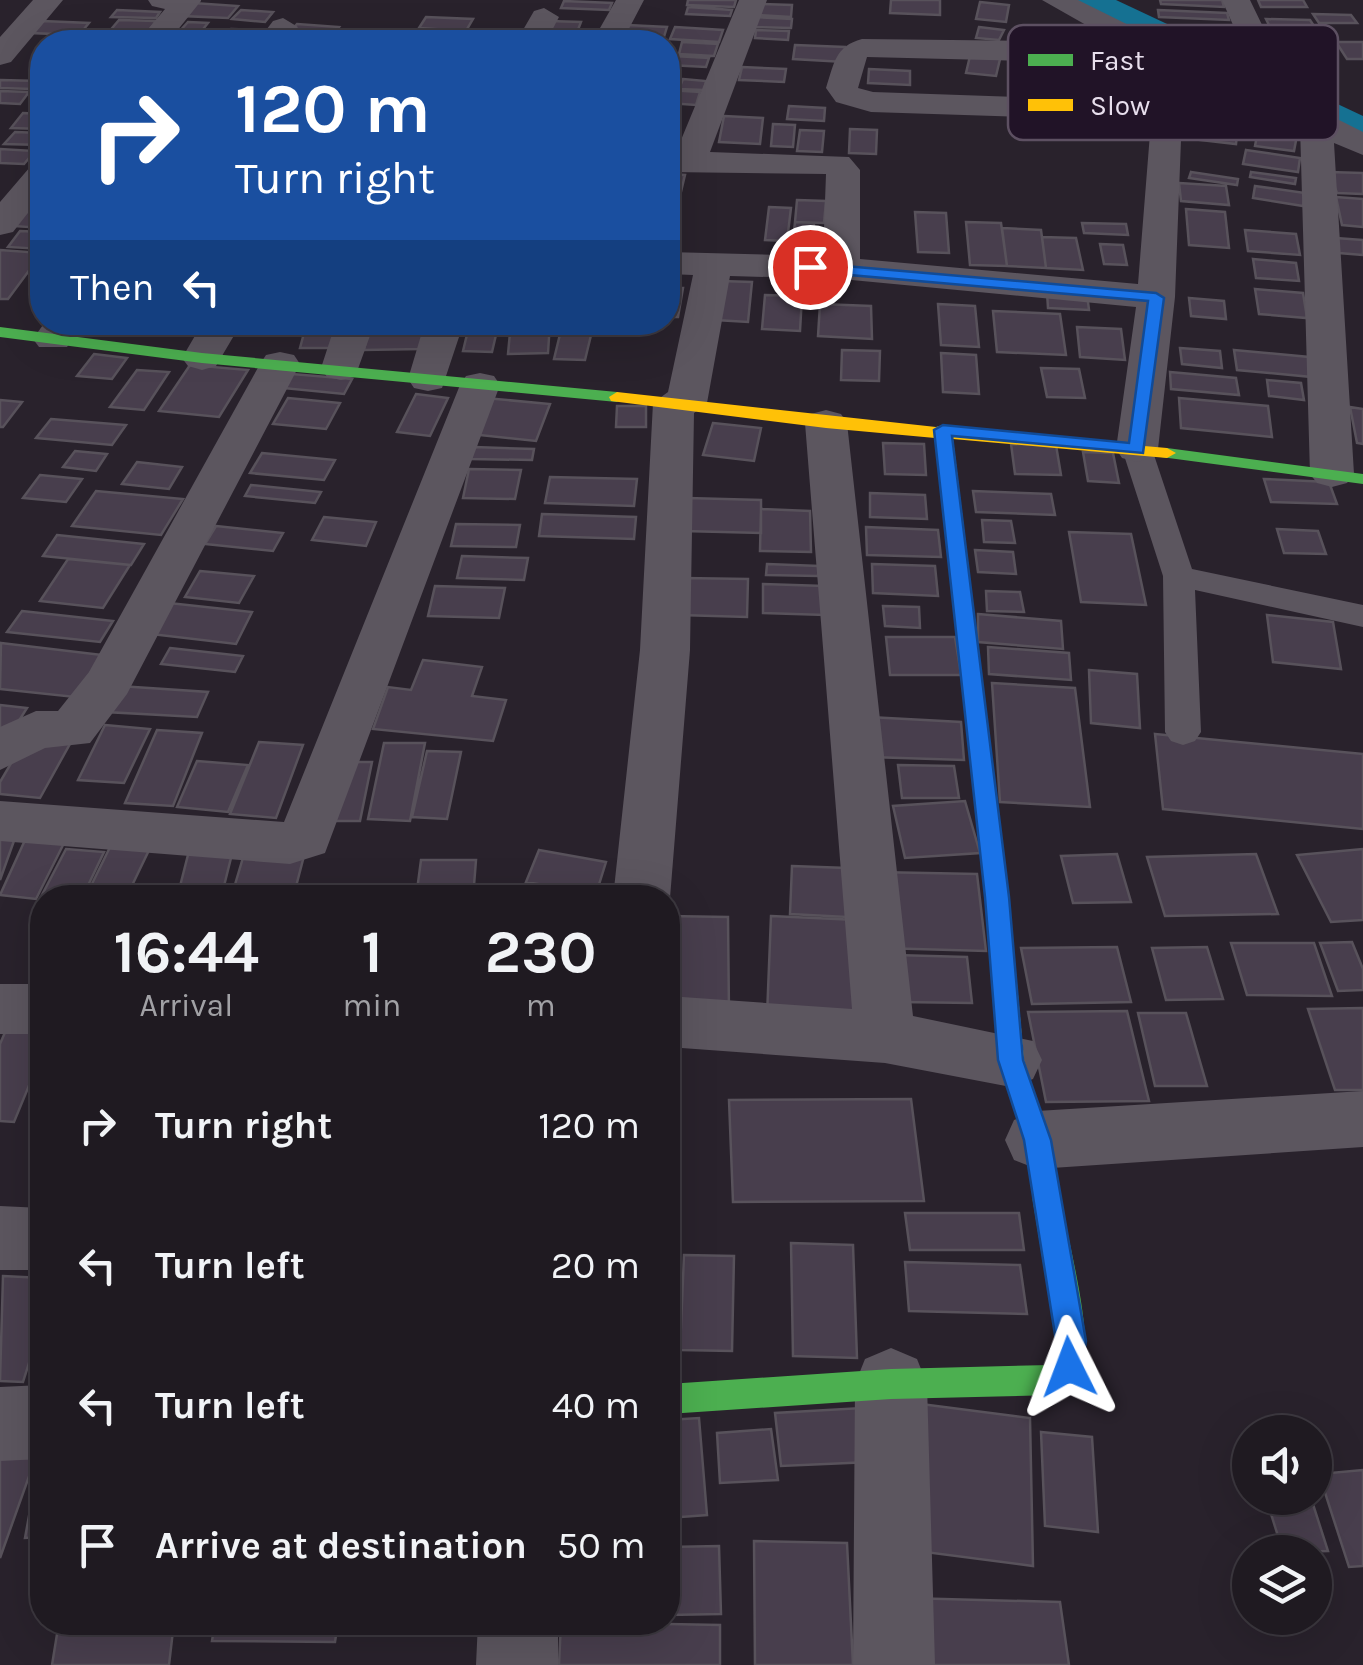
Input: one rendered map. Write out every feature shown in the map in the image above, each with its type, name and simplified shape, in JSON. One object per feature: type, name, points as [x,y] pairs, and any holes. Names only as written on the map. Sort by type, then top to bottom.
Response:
[{"type":"street","points":[[0,56],[49,0]]},
{"type":"street","points":[[162,0],[188,0]]},
{"type":"street","points":[[162,30],[188,0]]},
{"type":"street","points":[[614,30],[630,0]]},
{"type":"street","points":[[680,158],[753,0]]},
{"type":"street","points":[[1056,0],[1106,25]]},
{"type":"street","points":[[1236,0],[1248,25]]},
{"type":"street","points":[[1008,52],[862,48],[849,62],[842,88],[847,96],[871,102],[1008,107]]},
{"type":"street","points":[[1338,133],[1363,145]]},
{"type":"street","points":[[1137,449],[1156,298],[1167,140]]},
{"type":"street","points":[[85,335],[202,358],[341,368],[680,403],[826,423],[1137,449],[1355,482],[1318,140]]},
{"type":"street","points":[[680,162],[838,164],[843,170],[842,268]]},
{"type":"street","points":[[0,224],[30,188]]},
{"type":"street","points":[[680,264],[842,268],[1156,298]]},
{"type":"street","points":[[642,885],[664,650],[680,403],[714,265]]},
{"type":"street","points":[[0,332],[30,331]]},
{"type":"street","points":[[202,358],[215,335]]},
{"type":"street","points":[[341,368],[352,335]]},
{"type":"street","points":[[428,379],[441,335]]},
{"type":"street","points":[[0,751],[36,730],[72,730],[109,682],[280,364]]},
{"type":"street","points":[[0,821],[290,842],[305,838],[480,385]]},
{"type":"street","points":[[826,423],[885,1038]]},
{"type":"street","points":[[680,1398],[891,1384],[1057,1380],[1069,1367],[1071,1341],[1037,1140],[1010,1060],[997,897],[943,430]]},
{"type":"street","points":[[0,1009],[30,1010]]},
{"type":"street","points":[[680,1023],[885,1038],[1010,1060]]},
{"type":"street","points":[[1037,1140],[1363,1119]]},
{"type":"street","points":[[0,1238],[30,1239]]},
{"type":"street","points":[[891,1384],[894,1665]]},
{"type":"street","points":[[0,1424],[30,1423]]},
{"type":"street","points":[[517,1665],[518,1635]]},
{"type":"lane","points":[[1137,449],[1179,576],[1183,732]]},
{"type":"lane","points":[[1179,576],[1363,616]]},
{"type":"building","points":[[688,0],[736,0],[734,7],[687,5]]},
{"type":"building","points":[[891,0],[940,0],[940,15],[890,13]]},
{"type":"building","points":[[1160,0],[1222,0],[1224,7],[1161,4]]},
{"type":"building","points":[[1258,0],[1303,0],[1307,7],[1261,7]]},
{"type":"building","points":[[564,1],[612,3],[609,10],[561,8]]},
{"type":"building","points":[[980,2],[1009,5],[1006,22],[976,19]]},
{"type":"building","points":[[193,3],[238,6],[228,18],[182,16]]},
{"type":"building","points":[[760,4],[792,5],[791,17],[758,15]]},
{"type":"building","points":[[688,7],[732,10],[730,16],[686,14]]},
{"type":"building","points":[[117,10],[160,12],[156,18],[111,17]]},
{"type":"building","points":[[241,10],[273,12],[265,22],[232,19]]},
{"type":"building","points":[[1158,10],[1227,13],[1229,20],[1159,17]]},
{"type":"building","points":[[1313,14],[1351,15],[1357,23],[1319,23]]},
{"type":"building","points":[[426,17],[473,19],[467,30],[419,28]]},
{"type":"building","points":[[753,17],[792,19],[791,28],[751,27]]},
{"type":"building","points":[[1266,19],[1310,20],[1313,25],[1269,25]]},
{"type":"building","points":[[119,20],[156,21],[150,30],[111,30]]},
{"type":"building","points":[[42,21],[89,23],[83,30],[34,30]]},
{"type":"building","points":[[549,21],[581,22],[578,30],[544,30]]},
{"type":"building","points":[[188,22],[208,23],[202,30],[181,30]]},
{"type":"building","points":[[297,24],[339,27],[337,30],[292,30]]},
{"type":"building","points":[[627,25],[667,27],[666,30],[625,30]]},
{"type":"building","points":[[675,27],[723,30],[719,42],[680,40],[680,30],[674,30]]},
{"type":"building","points":[[979,27],[1004,30],[999,40],[976,38]]},
{"type":"building","points":[[756,30],[789,31],[788,40],[755,38]]},
{"type":"building","points":[[682,42],[718,44],[714,56],[680,54]]},
{"type":"building","points":[[1338,42],[1363,42],[1363,59],[1347,59]]},
{"type":"building","points":[[795,45],[845,47],[844,62],[793,59]]},
{"type":"building","points":[[680,56],[709,58],[706,67],[680,66]]},
{"type":"building","points":[[970,56],[1000,59],[996,76],[966,73]]},
{"type":"building","points":[[742,67],[786,69],[784,82],[739,80]]},
{"type":"building","points":[[869,69],[910,71],[910,85],[868,83]]},
{"type":"building","points":[[683,79],[706,81],[704,90],[680,86]]},
{"type":"building","points":[[0,80],[30,81],[30,89],[0,88]]},
{"type":"building","points":[[0,91],[29,92],[20,104],[0,103]]},
{"type":"building","points":[[680,91],[700,92],[696,105],[680,104]]},
{"type":"building","points":[[789,106],[825,108],[824,121],[787,119]]},
{"type":"building","points":[[23,113],[30,113],[30,129],[11,128]]},
{"type":"building","points":[[724,116],[763,118],[760,144],[719,142]]},
{"type":"building","points":[[773,124],[795,125],[793,147],[771,146]]},
{"type":"building","points":[[850,129],[877,130],[876,154],[849,153]]},
{"type":"building","points":[[800,130],[824,131],[822,152],[797,151]]},
{"type":"building","points":[[15,132],[30,133],[30,145],[4,144]]},
{"type":"building","points":[[1200,140],[1236,140],[1236,144]]},
{"type":"building","points":[[1256,140],[1296,140],[1294,151],[1255,146]]},
{"type":"building","points":[[0,149],[30,151],[24,164],[0,163]]},
{"type":"building","points":[[1246,150],[1300,158],[1298,172],[1243,164]]},
{"type":"building","points":[[1191,172],[1238,179],[1237,185],[1189,178]]},
{"type":"building","points":[[1251,172],[1296,178],[1295,184],[1250,177]]},
{"type":"building","points":[[1329,172],[1363,173],[1363,194],[1337,193]]},
{"type":"building","points":[[1179,183],[1226,186],[1229,205],[1181,201]]},
{"type":"building","points":[[1255,186],[1305,193],[1303,206],[1253,198]]},
{"type":"building","points":[[1336,197],[1363,199],[1363,227],[1342,225]]},
{"type":"building","points":[[797,200],[826,201],[824,223],[795,222]]},
{"type":"building","points":[[28,206],[30,206],[30,227],[13,226]]},
{"type":"building","points":[[769,207],[791,208],[787,241],[765,240]]},
{"type":"building","points":[[1186,209],[1225,212],[1229,248],[1189,245]]},
{"type":"building","points":[[915,212],[946,213],[949,253],[918,252]]},
{"type":"building","points":[[795,222],[814,223],[813,240],[793,239]]},
{"type":"building","points":[[966,222],[1001,223],[1007,266],[970,265]]},
{"type":"building","points":[[1082,223],[1126,224],[1128,235],[1084,233]]},
{"type":"building","points":[[1002,228],[1041,230],[1046,268],[1007,266]]},
{"type":"building","points":[[1245,230],[1296,234],[1300,255],[1248,251]]},
{"type":"building","points":[[20,231],[30,231],[30,248],[8,247]]},
{"type":"building","points":[[1042,237],[1076,238],[1083,270],[1046,268]]},
{"type":"building","points":[[1336,238],[1363,240],[1363,255],[1339,253]]},
{"type":"building","points":[[1100,244],[1123,245],[1127,265],[1104,264]]},
{"type":"building","points":[[0,250],[30,252],[30,269],[8,299],[0,299]]},
{"type":"building","points":[[1253,259],[1296,263],[1299,281],[1256,278]]},
{"type":"building","points":[[721,281],[752,282],[748,322],[716,320]]},
{"type":"building","points":[[1255,289],[1303,293],[1307,318],[1259,314]]},
{"type":"building","points":[[1047,292],[1087,294],[1089,310],[1048,308]]},
{"type":"building","points":[[765,295],[802,296],[800,331],[762,329]]},
{"type":"building","points":[[1189,298],[1224,301],[1226,319],[1191,316]]},
{"type":"building","points":[[820,304],[871,306],[872,339],[818,336]]},
{"type":"building","points":[[938,304],[975,306],[979,347],[941,345]]},
{"type":"building","points":[[993,311],[1060,314],[1066,355],[997,352]]},
{"type":"building","points":[[1077,327],[1121,329],[1125,360],[1080,357]]},
{"type":"building","points":[[304,335],[341,335],[338,348],[300,348]]},
{"type":"building","points":[[367,335],[424,335],[421,349],[364,350]]},
{"type":"building","points":[[467,335],[496,335],[492,352],[463,351]]},
{"type":"building","points":[[510,335],[549,335],[548,353],[508,354]]},
{"type":"building","points":[[560,335],[591,335],[585,360],[554,359]]},
{"type":"building","points":[[1180,348],[1220,351],[1222,368],[1182,364]]},
{"type":"building","points":[[842,350],[880,351],[879,381],[841,380]]},
{"type":"building","points":[[1234,350],[1309,357],[1312,377],[1237,370]]},
{"type":"building","points":[[941,353],[976,355],[979,394],[943,392]]},
{"type":"building","points":[[94,354],[127,358],[112,379],[77,376]]},
{"type":"building","points":[[190,365],[248,370],[219,417],[159,411]]},
{"type":"building","points":[[1041,368],[1079,369],[1085,398],[1047,397]]},
{"type":"building","points":[[137,370],[169,372],[144,410],[110,407]]},
{"type":"building","points":[[1170,372],[1236,378],[1239,395],[1171,389]]},
{"type":"building","points":[[292,374],[352,379],[344,394],[283,388]]},
{"type":"building","points":[[1267,380],[1301,383],[1304,400],[1269,396]]},
{"type":"building","points":[[416,394],[448,398],[430,436],[397,432]]},
{"type":"building","points":[[288,398],[340,403],[326,429],[273,424]]},
{"type":"building","points":[[485,398],[550,404],[536,441],[470,434]]},
{"type":"building","points":[[1179,398],[1268,406],[1272,437],[1181,428]]},
{"type":"building","points":[[0,400],[22,402],[3,427],[0,427]]},
{"type":"building","points":[[617,406],[646,406],[646,427],[616,427]]},
{"type":"building","points":[[1350,407],[1363,409],[1363,444],[1357,443]]},
{"type":"building","points":[[51,419],[126,425],[112,445],[36,438]]},
{"type":"building","points":[[713,423],[761,428],[754,461],[703,455]]},
{"type":"building","points":[[883,443],[924,444],[926,475],[885,474]]},
{"type":"building","points":[[1011,444],[1056,445],[1061,475],[1015,474]]},
{"type":"building","points":[[474,447],[534,449],[532,460],[471,459]]},
{"type":"building","points":[[75,451],[107,454],[96,471],[63,467]]},
{"type":"building","points":[[1083,452],[1113,453],[1119,483],[1088,481]]},
{"type":"building","points":[[262,453],[335,460],[324,480],[250,473]]},
{"type":"building","points":[[137,462],[182,467],[169,489],[122,484]]},
{"type":"building","points":[[469,469],[521,470],[515,499],[463,498]]},
{"type":"building","points":[[40,475],[82,479],[66,502],[23,498]]},
{"type":"building","points":[[550,477],[637,479],[634,506],[545,503]]},
{"type":"building","points":[[1264,479],[1329,482],[1337,504],[1271,502]]},
{"type":"building","points":[[251,485],[321,492],[315,503],[245,496]]},
{"type":"building","points":[[96,491],[183,499],[161,535],[72,526]]},
{"type":"building","points":[[973,491],[1051,494],[1055,515],[976,512]]},
{"type":"building","points":[[870,493],[925,495],[927,519],[870,517]]},
{"type":"building","points":[[687,498],[761,500],[761,533],[684,531]]},
{"type":"building","points":[[761,509],[810,511],[811,552],[760,551]]},
{"type":"building","points":[[542,514],[636,517],[634,539],[539,536]]},
{"type":"building","points":[[324,517],[376,522],[366,546],[312,540]]},
{"type":"building","points":[[982,520],[1011,521],[1015,543],[984,542]]},
{"type":"building","points":[[456,524],[520,525],[516,547],[451,546]]},
{"type":"building","points":[[216,526],[283,533],[273,551],[205,544]]},
{"type":"building","points":[[866,527],[938,530],[941,557],[867,555]]},
{"type":"building","points":[[1277,529],[1318,531],[1326,554],[1284,553]]},
{"type":"building","points":[[1069,532],[1131,534],[1146,605],[1081,602]]},
{"type":"building","points":[[57,535],[144,544],[131,565],[43,556]]},
{"type":"building","points":[[975,550],[1013,552],[1016,574],[978,572]]},
{"type":"building","points":[[462,556],[528,558],[524,580],[457,578]]},
{"type":"building","points":[[68,559],[130,565],[103,608],[40,601]]},
{"type":"building","points":[[767,564],[819,566],[818,576],[766,575]]},
{"type":"building","points":[[872,564],[935,566],[938,596],[873,593]]},
{"type":"building","points":[[200,571],[254,576],[239,603],[185,597]]},
{"type":"building","points":[[683,578],[748,579],[747,617],[680,615]]},
{"type":"building","points":[[763,584],[824,586],[825,615],[763,613]]},
{"type":"building","points":[[435,586],[505,588],[499,618],[428,616]]},
{"type":"building","points":[[986,591],[1020,592],[1024,612],[987,611]]},
{"type":"building","points":[[169,603],[252,612],[236,644],[151,634]]},
{"type":"building","points":[[883,606],[919,607],[920,628],[885,626]]},
{"type":"building","points":[[22,611],[113,621],[100,642],[7,632]]},
{"type":"building","points":[[978,614],[1061,621],[1063,649],[978,642]]},
{"type":"building","points":[[1267,615],[1333,622],[1341,669],[1273,662]]},
{"type":"building","points":[[886,637],[955,637],[961,675],[890,675]]},
{"type":"building","points":[[1,643],[102,655],[75,697],[0,689]]},
{"type":"building","points":[[988,647],[1069,653],[1071,680],[989,674]]},
{"type":"building","points":[[170,648],[243,656],[235,672],[161,664]]},
{"type":"building","points":[[423,660],[482,667],[472,696],[506,700],[493,741],[373,729],[388,687],[411,690]]},
{"type":"building","points":[[1089,670],[1137,674],[1140,728],[1091,723]]},
{"type":"building","points":[[992,683],[1075,688],[1090,807],[1000,802]]},
{"type":"building","points":[[119,686],[208,692],[197,717],[106,712]]},
{"type":"building","points":[[0,705],[27,708],[3,746],[0,746]]},
{"type":"building","points":[[869,717],[961,722],[964,760],[870,757]]},
{"type":"building","points":[[105,725],[150,729],[124,783],[78,780]]},
{"type":"building","points":[[157,730],[202,733],[173,806],[125,803]]},
{"type":"building","points":[[1155,734],[1363,754],[1363,829],[1163,809]]},
{"type":"building","points":[[26,738],[71,742],[40,798],[0,794],[0,782]]},
{"type":"building","points":[[259,742],[303,745],[276,818],[230,814]]},
{"type":"building","points":[[384,743],[425,743],[410,821],[368,819]]},
{"type":"building","points":[[427,751],[461,752],[447,819],[412,817]]},
{"type":"building","points":[[197,761],[248,765],[228,812],[177,807]]},
{"type":"building","points":[[342,762],[372,762],[360,821],[330,821]]},
{"type":"building","points":[[898,765],[954,766],[959,798],[902,798]]},
{"type":"building","points":[[965,801],[980,853],[905,858],[893,806]]},
{"type":"building","points":[[0,838],[15,838],[0,880]]},
{"type":"building","points":[[25,840],[64,843],[43,885],[30,885],[30,898],[0,895]]},
{"type":"building","points":[[113,841],[151,846],[132,885],[91,885]]},
{"type":"building","points":[[66,849],[104,852],[88,885],[47,885]]},
{"type":"building","points":[[1363,849],[1363,920],[1331,922],[1297,855]]},
{"type":"building","points":[[233,850],[224,885],[180,885],[189,851]]},
{"type":"building","points":[[539,850],[606,862],[599,885],[526,882]]},
{"type":"building","points":[[245,851],[305,852],[296,885],[235,885]]},
{"type":"building","points":[[1117,854],[1131,902],[1073,903],[1061,856]]},
{"type":"building","points":[[1256,854],[1278,914],[1165,916],[1147,857]]},
{"type":"building","points":[[421,860],[476,860],[474,885],[418,885]]},
{"type":"building","points":[[792,866],[847,868],[847,917],[790,914]]},
{"type":"building","points":[[876,872],[977,874],[986,951],[880,948]]},
{"type":"building","points":[[680,916],[728,917],[729,1014],[680,1014]]},
{"type":"building","points":[[771,916],[857,920],[858,1021],[767,1016]]},
{"type":"building","points":[[1352,942],[1363,969],[1363,990],[1338,991],[1320,943]]},
{"type":"building","points":[[1231,943],[1314,943],[1332,996],[1247,995]]},
{"type":"building","points":[[1117,947],[1131,1002],[1032,1004],[1021,948]]},
{"type":"building","points":[[1207,947],[1223,999],[1166,1000],[1152,948]]},
{"type":"building","points":[[895,955],[967,957],[972,1003],[899,1002]]},
{"type":"building","points":[[1363,1008],[1363,1090],[1335,1090],[1308,1009]]},
{"type":"building","points":[[1127,1011],[1149,1101],[1046,1102],[1028,1012]]},
{"type":"building","points":[[1138,1013],[1186,1013],[1207,1086],[1155,1086]]},
{"type":"building","points":[[6,1030],[30,1032],[30,1083],[14,1122],[0,1121],[0,1044]]},
{"type":"building","points":[[911,1099],[924,1201],[733,1202],[729,1100]]},
{"type":"building","points":[[905,1213],[1019,1213],[1024,1250],[910,1250]]},
{"type":"building","points":[[791,1243],[853,1245],[857,1358],[793,1356]]},
{"type":"building","points":[[684,1255],[734,1256],[732,1351],[680,1350]]},
{"type":"building","points":[[905,1262],[1020,1265],[1027,1314],[909,1311]]},
{"type":"building","points":[[3,1276],[30,1277],[30,1360],[23,1382],[0,1381]]},
{"type":"building","points":[[921,1404],[1030,1418],[1033,1566],[917,1551]]},
{"type":"building","points":[[862,1408],[870,1462],[781,1466],[775,1413]]},
{"type":"building","points":[[699,1418],[707,1515],[680,1517],[680,1419]]},
{"type":"building","points":[[771,1429],[778,1480],[720,1483],[717,1433]]},
{"type":"building","points":[[1041,1432],[1092,1437],[1098,1532],[1045,1526]]},
{"type":"building","points":[[0,1448],[30,1450],[30,1474],[0,1558]]},
{"type":"building","points":[[1363,1470],[1363,1566],[1349,1567],[1332,1514],[1332,1473]]},
{"type":"building","points":[[30,1510],[30,1538],[25,1538]]},
{"type":"building","points":[[1271,1515],[1316,1515],[1323,1535],[1278,1535]]},
{"type":"building","points":[[754,1541],[847,1543],[853,1665],[755,1665]]},
{"type":"building","points":[[719,1546],[721,1614],[680,1615],[680,1547]]},
{"type":"building","points":[[906,1598],[1060,1602],[1069,1665],[911,1665]]},
{"type":"building","points":[[680,1624],[720,1625],[720,1665],[559,1665],[560,1635],[680,1635]]},
{"type":"building","points":[[57,1635],[172,1635],[169,1665],[52,1665]]},
{"type":"building","points":[[213,1635],[336,1635],[335,1642],[212,1641]]},
{"type":"waterway","points":[[1085,0],[1138,25]]},
{"type":"waterway","points":[[1338,120],[1363,132]]},
{"type":"traffic: fast","points":[[0,332],[202,358],[617,397]]},
{"type":"traffic: fast","points":[[1167,453],[1363,479]]},
{"type":"traffic: fast","points":[[680,1398],[891,1384],[1057,1380],[1069,1367],[1071,1341],[1046,1196]]},
{"type":"traffic: slow","points":[[617,397],[826,423],[1167,453]]},
{"type":"traffic: slow","points":[[943,430],[997,897],[1011,1060],[1037,1140],[1046,1196]]},
{"type":"route","points":[[810,267],[1156,298],[1137,449],[943,430],[997,897],[1010,1060],[1037,1140],[1071,1341],[1069,1367]]}]
